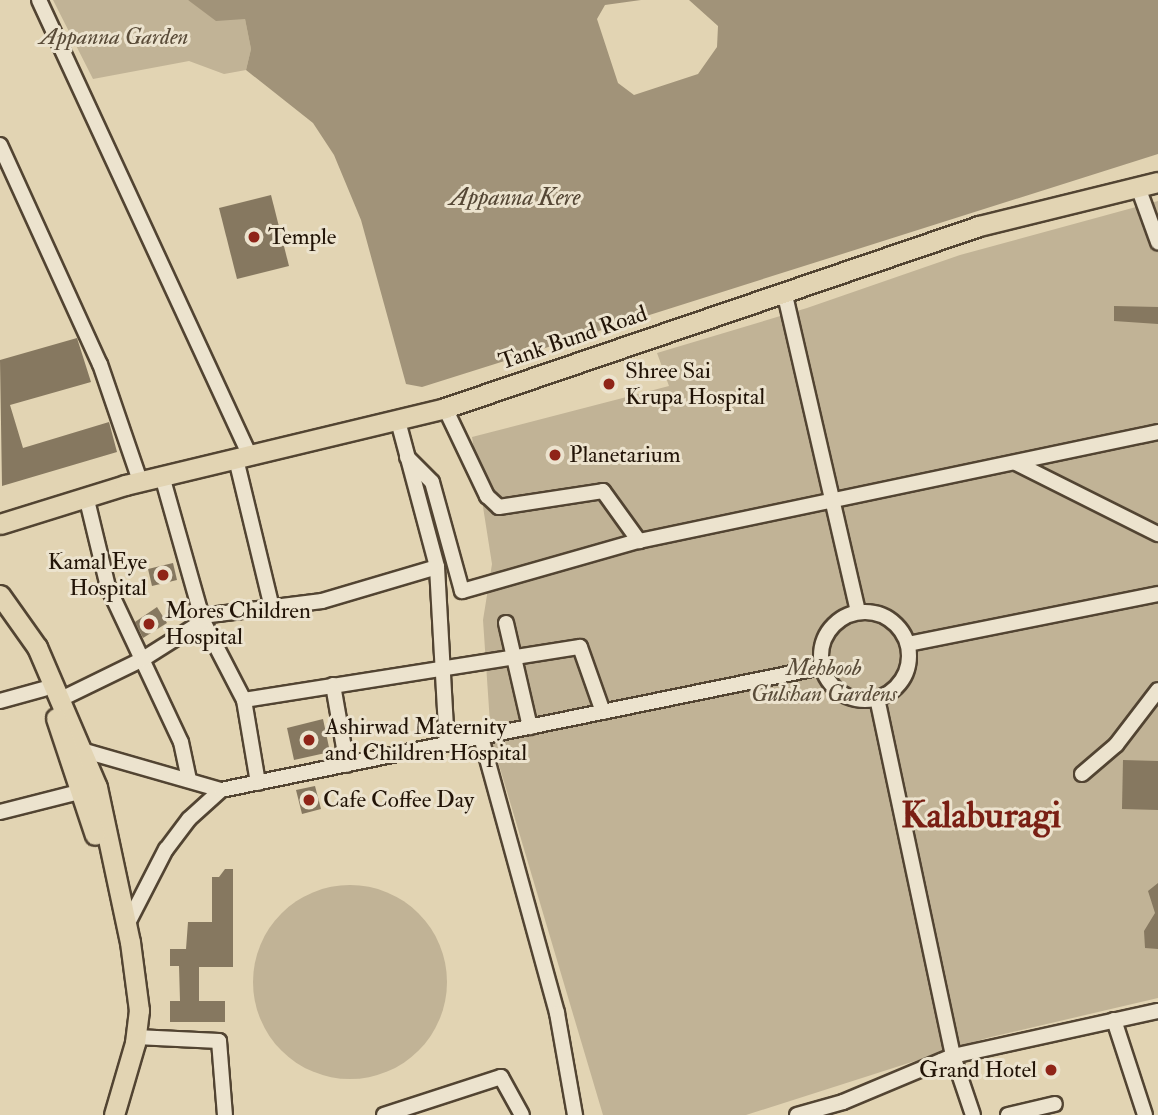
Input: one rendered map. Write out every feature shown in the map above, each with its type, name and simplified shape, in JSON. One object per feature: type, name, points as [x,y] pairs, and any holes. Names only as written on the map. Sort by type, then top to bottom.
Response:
[{"type":"main road","name":"Tank Bund Road","points":[[0,524],[140,481],[445,408],[979,226],[1158,182]]},
{"type":"main road","points":[[0,595],[37,647],[83,791],[112,896],[130,999],[125,1047],[102,1115]]},
{"type":"main road","points":[[0,615],[52,694],[85,751],[97,787],[127,925],[139,1010],[136,1037],[114,1115]]},
{"type":"street","points":[[39,0],[243,458],[272,608]]},
{"type":"street","points":[[0,145],[100,365],[140,481]]},
{"type":"street","points":[[1138,187],[1158,242]]},
{"type":"street","points":[[784,291],[858,612]]},
{"type":"street","points":[[445,408],[487,496],[499,507],[603,491],[638,541]]},
{"type":"street","points":[[398,421],[437,567],[447,744]]},
{"type":"street","points":[[407,457],[432,482],[463,591],[638,541],[834,503],[1158,432]]},
{"type":"street","points":[[1016,463],[1158,534]]},
{"type":"street","points":[[162,477],[202,619],[244,700],[258,783]]},
{"type":"street","points":[[86,496],[108,587],[181,742],[188,780]]},
{"type":"street","points":[[0,701],[52,694],[143,659],[202,619],[321,601],[437,567]]},
{"type":"street","points":[[908,644],[1158,594]]},
{"type":"street","points":[[858,612],[879,614],[894,622],[908,644],[910,655],[904,678],[889,694],[877,698],[849,698],[831,685],[822,667],[821,649],[828,632],[840,620],[858,612]]},
{"type":"street","points":[[506,624],[530,727]]},
{"type":"street","points":[[244,700],[443,666],[582,648],[603,712]]},
{"type":"street","points":[[85,751],[221,790],[822,667]]},
{"type":"street","points":[[333,685],[347,765]]},
{"type":"street","points":[[1082,774],[1116,744],[1158,690]]},
{"type":"street","points":[[877,698],[953,1056],[973,1115]]},
{"type":"street","points":[[481,737],[557,1013],[575,1115]]},
{"type":"street","points":[[127,925],[166,849],[189,819],[221,790]]},
{"type":"street","points":[[0,812],[83,791]]},
{"type":"street","points":[[797,1115],[843,1102],[953,1056],[1158,1011]]},
{"type":"street","points":[[1114,1020],[1144,1115]]},
{"type":"street","points":[[136,1037],[219,1041],[225,1115]]},
{"type":"street","points":[[384,1115],[501,1077],[522,1115]]},
{"type":"street","points":[[1008,1115],[1055,1104]]},
{"type":"green space","name":"Appanna Garden","points":[[53,0],[188,0],[245,19],[251,49],[246,70],[224,74],[189,61],[93,79]]},
{"type":"green space","name":"Mehboob Gulshan Gardens","points":[[1158,201],[1158,998],[987,1038],[746,1115],[603,1115],[491,738],[483,620],[492,564],[472,437],[669,386],[657,353],[807,308],[960,255]]},
{"type":"green space","points":[[350,885],[387,893],[404,901],[419,913],[431,928],[439,945],[447,982],[439,1019],[431,1036],[419,1051],[404,1063],[387,1071],[350,1079],[313,1071],[296,1063],[281,1051],[269,1036],[261,1019],[253,982],[261,945],[269,928],[281,913],[296,901],[313,893]]},
{"type":"water","name":"Appanna Kere","points":[[188,0],[641,0],[605,5],[597,19],[618,83],[634,95],[698,74],[717,47],[718,26],[689,0],[1158,0],[1158,154],[422,387],[406,384],[361,220],[334,155],[313,123],[246,70],[251,49],[245,19],[216,21]]},
{"type":"building","name":"Temple","points":[[271,195],[289,266],[237,279],[219,208]]},
{"type":"building","points":[[1114,306],[1158,307],[1158,324],[1114,321]]},
{"type":"building","points":[[77,338],[91,382],[10,405],[23,448],[109,422],[117,452],[2,486],[0,360]]},
{"type":"building","name":"Kamal Eye Hospital","points":[[173,563],[177,580],[152,586],[148,569]]},
{"type":"building","name":"Mores Children Hospital","points":[[157,607],[167,623],[143,638],[135,622]]},
{"type":"building","name":"Ashirwad Maternity and Children Hospital","points":[[323,719],[330,752],[294,760],[287,728]]},
{"type":"building","points":[[1123,760],[1158,761],[1158,810],[1122,809]]},
{"type":"building","name":"Cafe Coffee Day","points":[[315,786],[321,809],[302,814],[296,790]]},
{"type":"building","points":[[225,869],[233,869],[233,967],[199,967],[199,1001],[225,1001],[225,1022],[170,1022],[170,1001],[180,1001],[179,966],[170,966],[170,949],[186,949],[188,922],[212,922],[212,877],[219,877]]},
{"type":"building","points":[[1158,883],[1158,949],[1145,948],[1144,931],[1155,913],[1148,891]]},
{"type":"place","name":"Temple","points":[[254,237]]},
{"type":"place","name":"Shree Sai Krupa Hospital","points":[[609,384]]},
{"type":"place","name":"Planetarium","points":[[555,455]]},
{"type":"place","name":"Kamal Eye Hospital","points":[[163,575]]},
{"type":"place","name":"Mores Children Hospital","points":[[149,624]]},
{"type":"place","name":"Ashirwad Maternity and Children Hospital","points":[[309,740]]},
{"type":"place","name":"Cafe Coffee Day","points":[[309,800]]},
{"type":"place","name":"Grand Hotel","points":[[1051,1070]]},
{"type":"district","name":"Kalaburagi","points":[[981,816]]}]
